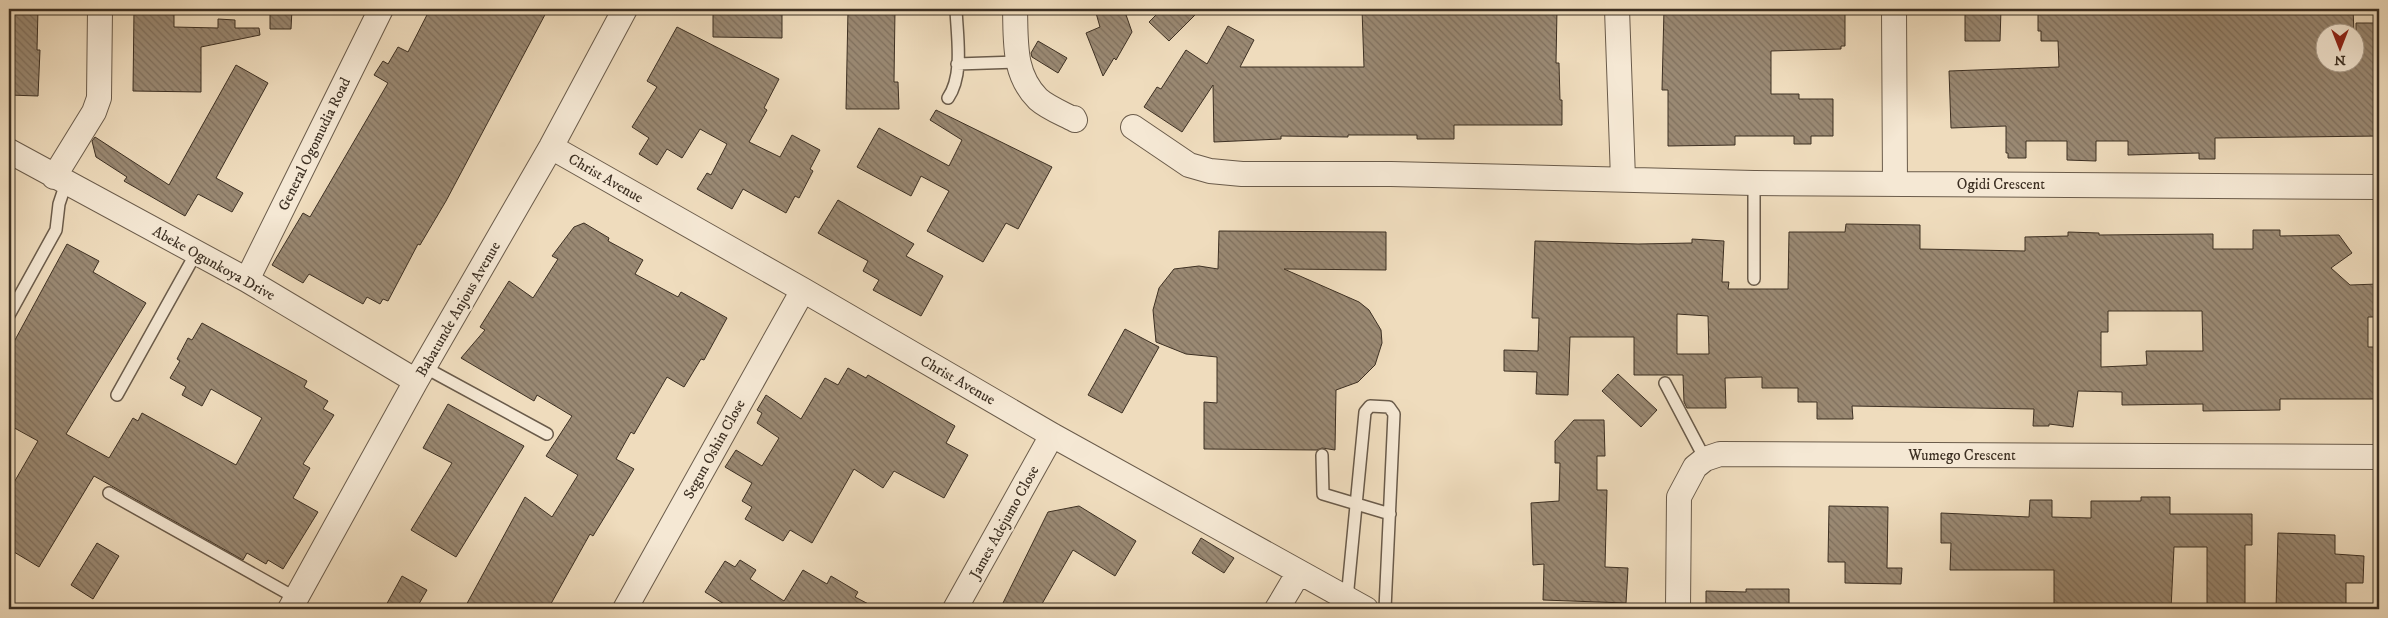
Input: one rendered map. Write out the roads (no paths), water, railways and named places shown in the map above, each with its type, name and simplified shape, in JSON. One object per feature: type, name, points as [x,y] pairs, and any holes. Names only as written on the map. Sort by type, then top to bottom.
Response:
[{"type":"street","points":[[60,180],[99,98],[100,9]]},
{"type":"street","name":"General Ogomudia Road","points":[[247,280],[381,9]]},
{"type":"street","name":"Babatunde Anjous Avenue","points":[[293,604],[420,374],[551,147],[625,9]]},
{"type":"street","points":[[1015,9],[1017,62],[1022,78],[1039,100],[1075,120],[1074,118]]},
{"type":"street","points":[[1617,9],[1623,179]]},
{"type":"street","points":[[1894,9],[1895,184]]},
{"type":"street","name":"Ogidi Crescent","points":[[1133,128],[1189,165],[1210,171],[1242,174],[1391,174],[1754,184],[2379,188]]},
{"type":"street","name":"Christ Avenue","points":[[551,147],[803,290],[1052,435],[1356,604]]},
{"type":"street","name":"Abeke Ogunkoya Drive","points":[[9,151],[420,374]]},
{"type":"street","name":"Segun Oshin Close","points":[[625,609],[803,290]]},
{"type":"street","name":"James Adejumo Close","points":[[955,609],[1052,435]]},
{"type":"street","name":"Wumego Crescent","points":[[1705,458],[1720,454],[2379,457]]},
{"type":"street","points":[[1678,609],[1679,497],[1695,467],[1705,458]]},
{"type":"street","points":[[1277,609],[1299,572]]},
{"type":"lane","points":[[948,98],[953,91],[957,64],[956,9]]},
{"type":"lane","points":[[957,64],[1017,62]]},
{"type":"lane","points":[[9,315],[56,230],[60,180]]},
{"type":"lane","points":[[1754,184],[1754,279]]},
{"type":"lane","points":[[117,395],[196,253]]},
{"type":"lane","points":[[420,374],[547,434]]},
{"type":"lane","points":[[1665,383],[1705,458]]},
{"type":"lane","points":[[1356,604],[1357,504],[1366,408],[1370,406],[1389,407],[1394,414],[1385,609]]},
{"type":"lane","points":[[1322,455],[1323,494],[1390,514]]},
{"type":"lane","points":[[109,493],[293,604]]}]
